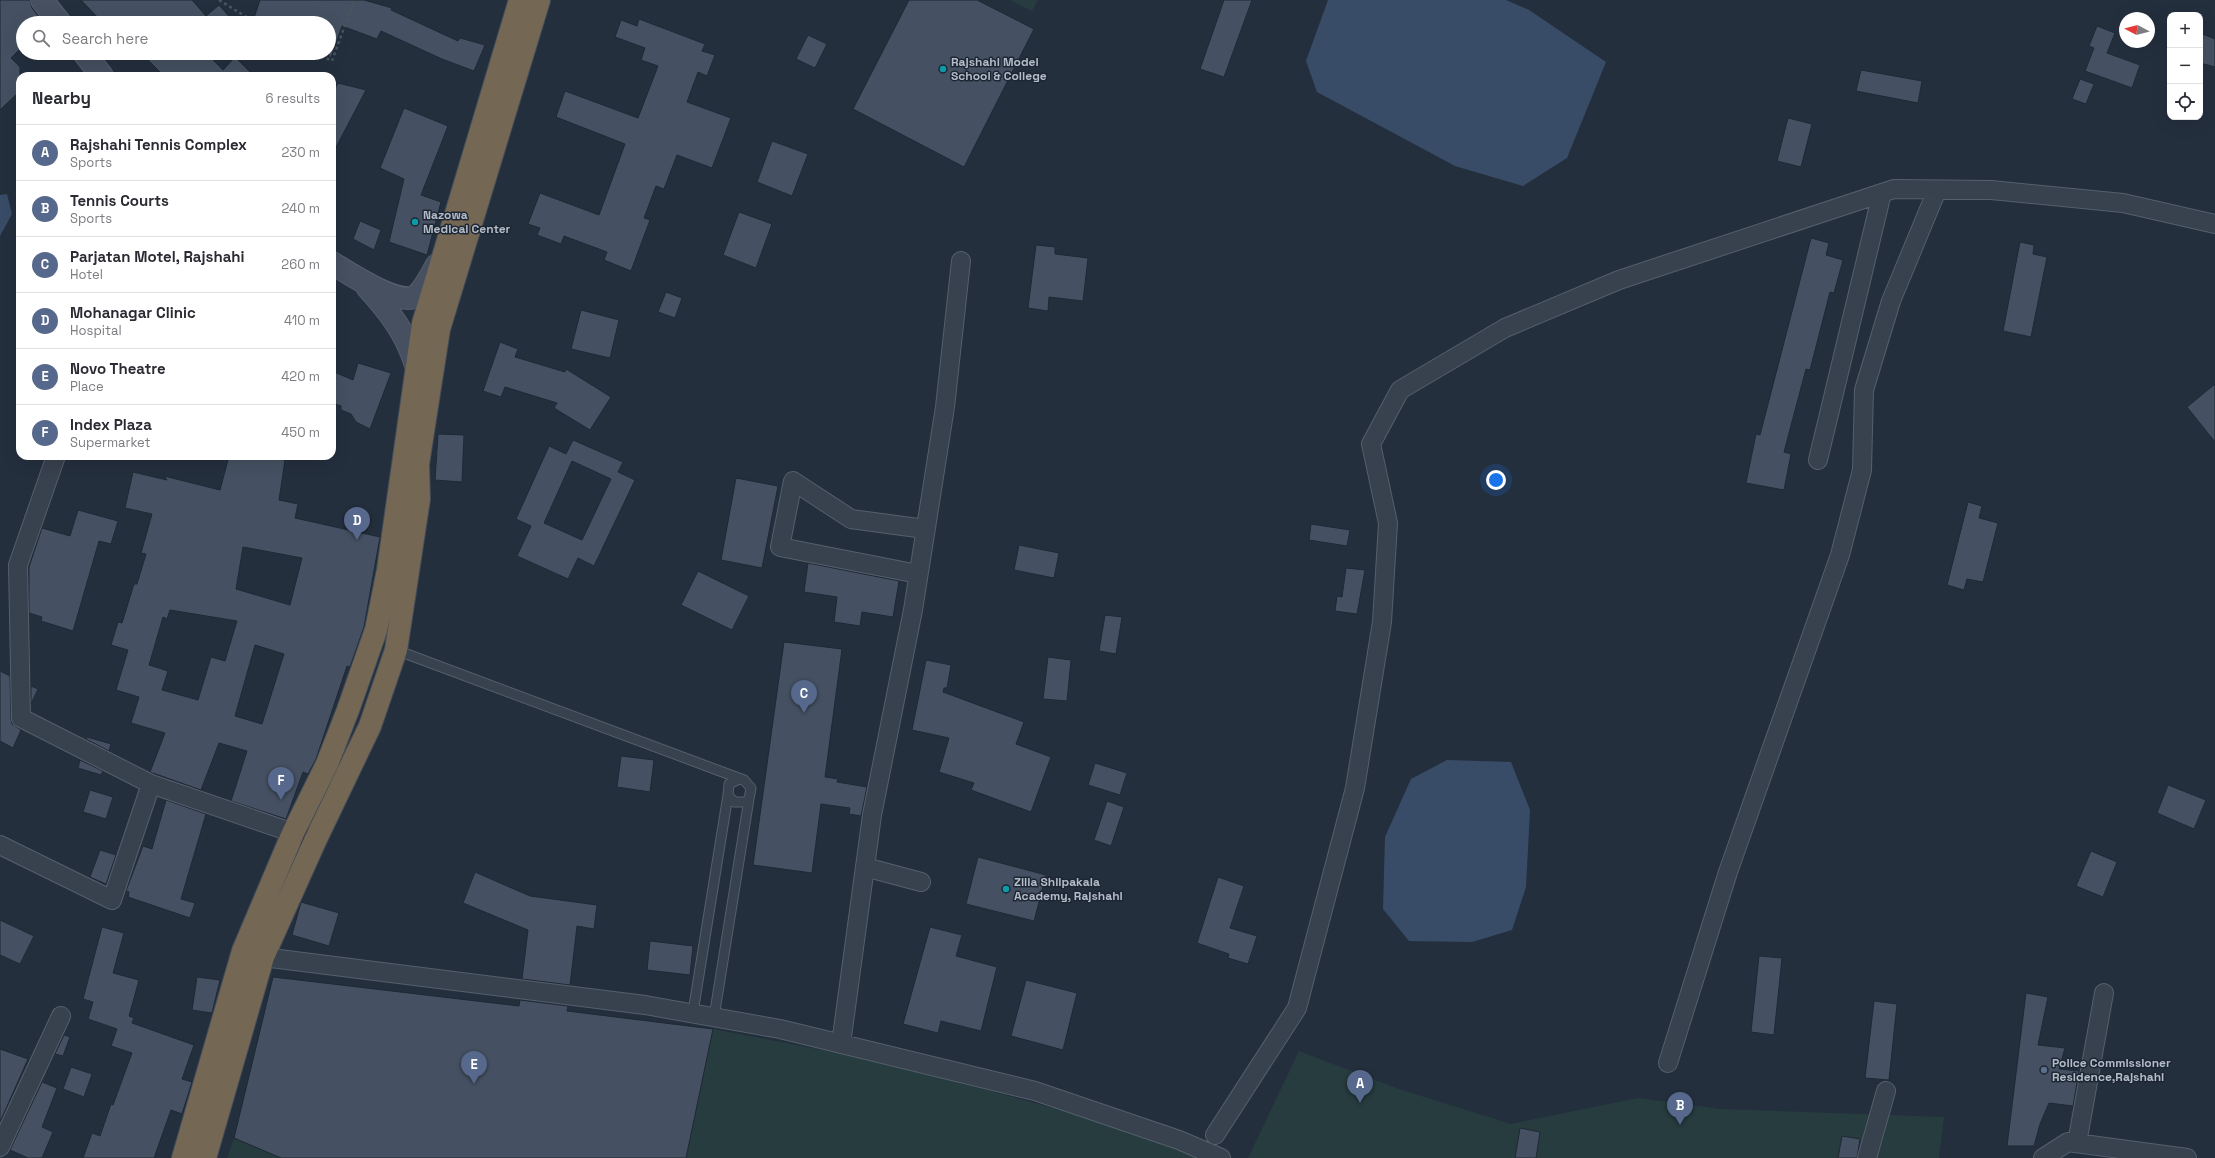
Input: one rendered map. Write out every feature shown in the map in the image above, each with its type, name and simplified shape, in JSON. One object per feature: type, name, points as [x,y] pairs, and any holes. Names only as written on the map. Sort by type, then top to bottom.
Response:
[{"type":"highway","points":[[183,1158],[293,833],[332,750],[348,710],[376,630],[388,570],[423,324],[520,0]]},
{"type":"highway","points":[[204,1158],[253,954],[315,841],[370,726],[396,650],[419,499],[418,464],[439,329],[539,0]]},
{"type":"main road","points":[[42,0],[55,16]]},
{"type":"main road","points":[[89,60],[99,72]]},
{"type":"main road","points":[[336,266],[365,284],[408,298],[415,296],[422,290],[442,257]]},
{"type":"main road","points":[[365,284],[386,307],[401,328],[410,345],[416,365]]},
{"type":"street","points":[[1215,1135],[1297,1008],[1355,788],[1382,622],[1388,523],[1371,444],[1400,390],[1505,328],[1619,280],[1894,189],[1991,190],[2123,203],[2215,224]]},
{"type":"street","points":[[1668,1063],[1728,872],[1840,555],[1862,470],[1864,390],[1891,301],[1937,190]]},
{"type":"street","points":[[1818,460],[1882,193]]},
{"type":"street","points":[[841,1044],[872,815],[918,574],[945,407],[961,261]]},
{"type":"street","points":[[55,460],[18,565],[21,718],[150,784],[315,841]]},
{"type":"street","points":[[918,574],[780,547],[793,482],[851,519],[925,529]]},
{"type":"street","points":[[0,845],[112,900],[150,784]]},
{"type":"street","points":[[865,867],[921,882]]},
{"type":"street","points":[[253,954],[693,1012],[780,1029],[1035,1091],[1179,1140],[1221,1158]]},
{"type":"street","points":[[2077,1144],[2104,993]]},
{"type":"street","points":[[0,1147],[60,1016]]},
{"type":"street","points":[[1867,1158],[1886,1091]]},
{"type":"street","points":[[2043,1158],[2068,1142],[2187,1158]]},
{"type":"lane","points":[[396,650],[744,780],[751,788],[714,1017]]},
{"type":"lane","points":[[693,1012],[729,784],[739,779],[744,780]]},
{"type":"lane","points":[[728,795],[730,799],[739,804],[749,799]]},
{"type":"path","points":[[219,0],[245,16]]},
{"type":"path","points":[[336,50],[354,0]]},
{"type":"green space","points":[[1010,0],[1038,0],[1032,11]]},
{"type":"green space","points":[[713,1029],[880,1061],[1115,1125],[1208,1158],[686,1158]]},
{"type":"green space","points":[[1299,1051],[1396,1088],[1511,1124],[1638,1098],[1721,1109],[1944,1117],[1939,1158],[1248,1158]]},
{"type":"green space","points":[[234,1138],[281,1158],[227,1158]]},
{"type":"water","points":[[1328,0],[1506,0],[1529,10],[1606,62],[1567,158],[1523,186],[1455,166],[1317,92],[1306,61]]},
{"type":"water","points":[[7,194],[12,214],[0,236],[0,195]]},
{"type":"water","points":[[1447,760],[1511,762],[1530,810],[1526,887],[1512,930],[1472,942],[1409,941],[1383,909],[1385,837],[1411,779]]},
{"type":"building","points":[[0,0],[30,0],[32,8],[38,16],[16,16],[16,53],[11,58],[20,67],[20,72],[16,72],[16,95],[0,110]]},
{"type":"building","points":[[81,0],[192,0],[206,16],[96,16]]},
{"type":"building","points":[[260,0],[364,0],[392,8],[391,10],[458,41],[460,38],[485,45],[474,71],[442,59],[381,31],[377,39],[342,26],[336,43],[336,16],[255,16]]},
{"type":"building","name":"Rajshahi Model School & College","points":[[909,0],[977,0],[1034,29],[964,167],[853,109]]},
{"type":"building","points":[[1224,0],[1252,0],[1224,77],[1200,69]]},
{"type":"building","points":[[219,5],[229,16],[206,16]]},
{"type":"building","points":[[639,19],[705,44],[702,51],[715,55],[707,76],[698,72],[687,102],[731,118],[712,168],[677,155],[664,189],[656,186],[644,218],[650,220],[631,271],[604,260],[607,252],[564,236],[561,244],[537,235],[540,228],[528,224],[540,193],[599,215],[625,144],[556,117],[565,91],[638,118],[658,66],[641,60],[645,48],[615,37],[621,20],[637,26]]},
{"type":"building","points":[[2097,26],[2115,33],[2107,53],[2140,65],[2132,88],[2085,71],[2094,48],[2089,46]]},
{"type":"building","points":[[2203,34],[2215,39],[2215,67],[2203,64]]},
{"type":"building","points":[[808,35],[827,44],[815,68],[796,59]]},
{"type":"building","points":[[148,60],[213,60],[223,70],[232,60],[238,60],[250,72],[160,72]]},
{"type":"building","points":[[1861,70],[1922,81],[1918,103],[1856,91]]},
{"type":"building","points":[[2080,79],[2094,84],[2086,104],[2072,99]]},
{"type":"building","points":[[338,83],[366,90],[336,147],[336,87]]},
{"type":"building","points":[[404,108],[448,126],[421,195],[441,202],[427,255],[389,242],[404,179],[380,168]]},
{"type":"building","points":[[1788,118],[1812,124],[1801,167],[1777,161]]},
{"type":"building","points":[[772,141],[808,154],[792,196],[757,182]]},
{"type":"building","points":[[739,212],[772,224],[756,268],[723,255]]},
{"type":"building","points":[[360,221],[381,230],[374,250],[353,239]]},
{"type":"building","points":[[1811,238],[1829,243],[1826,255],[1843,260],[1834,293],[1830,292],[1810,370],[1806,369],[1784,452],[1791,454],[1784,490],[1746,483],[1756,434],[1760,435]]},
{"type":"building","points":[[2020,242],[2034,245],[2033,254],[2047,257],[2031,337],[2003,331]]},
{"type":"building","points":[[1036,245],[1055,247],[1055,254],[1088,258],[1083,301],[1049,297],[1048,311],[1028,308]]},
{"type":"building","points":[[666,292],[682,298],[675,318],[658,312]]},
{"type":"building","points":[[581,310],[619,320],[610,358],[571,349]]},
{"type":"building","points":[[500,342],[518,349],[515,357],[565,372],[566,369],[611,397],[590,430],[554,408],[557,403],[505,387],[501,397],[483,391]]},
{"type":"building","points":[[358,363],[391,373],[370,429],[356,422],[351,414],[341,410],[341,406],[336,404],[336,373],[353,380]]},
{"type":"building","points":[[2215,384],[2215,442],[2187,407]]},
{"type":"building","points":[[438,434],[464,435],[462,482],[435,480]]},
{"type":"building","points":[[573,440],[623,462],[618,472],[635,480],[594,566],[578,558],[568,579],[517,556],[531,526],[516,519],[549,446],[566,454]],"holes":[[[572,461],[611,479],[582,540],[544,523]]]},
{"type":"building","points":[[228,460],[285,460],[279,500],[298,504],[295,518],[380,537],[364,627],[350,667],[347,666],[316,759],[308,774],[303,772],[286,819],[231,801],[247,751],[219,743],[201,790],[150,772],[165,733],[131,723],[139,697],[116,690],[128,650],[111,645],[118,622],[122,623],[134,584],[137,584],[146,554],[141,553],[152,514],[125,508],[133,472],[167,480],[164,476],[220,490]],"holes":[[[243,547],[302,558],[290,605],[236,589]],[[170,610],[237,621],[225,661],[211,657],[198,700],[162,690],[168,671],[149,665],[163,617],[167,619]],[[255,645],[284,654],[262,724],[235,716]]]},
{"type":"building","points":[[736,478],[778,486],[762,568],[721,560]]},
{"type":"building","points":[[1968,502],[1982,506],[1979,518],[1998,523],[1983,582],[1967,579],[1964,590],[1947,585]]},
{"type":"building","points":[[78,510],[118,521],[111,544],[99,541],[73,631],[41,621],[42,617],[29,613],[29,567],[42,528],[70,536]]},
{"type":"building","points":[[1311,524],[1350,530],[1347,546],[1309,540]]},
{"type":"building","points":[[1019,545],[1059,553],[1054,578],[1014,570]]},
{"type":"building","points":[[808,563],[899,581],[893,617],[862,612],[860,626],[834,622],[837,597],[804,592]]},
{"type":"building","points":[[1346,568],[1365,570],[1357,614],[1335,611],[1337,596],[1342,597]]},
{"type":"building","points":[[698,571],[749,596],[732,630],[681,605]]},
{"type":"building","points":[[1105,615],[1122,617],[1116,654],[1099,651]]},
{"type":"building","points":[[784,642],[842,649],[825,777],[838,779],[837,782],[867,787],[861,816],[849,814],[850,808],[821,804],[812,873],[753,865]]},
{"type":"building","points":[[1048,657],[1071,660],[1067,701],[1043,699]]},
{"type":"building","points":[[926,660],[951,665],[947,688],[944,688],[943,692],[1024,722],[1016,744],[1051,757],[1031,812],[971,790],[974,783],[939,772],[949,738],[912,730]]},
{"type":"building","points":[[0,671],[10,676],[12,724],[21,730],[13,748],[0,741]]},
{"type":"building","points":[[31,686],[38,689],[31,704]]},
{"type":"building","points":[[87,737],[111,744],[109,751],[86,739]]},
{"type":"building","points":[[621,756],[654,760],[650,792],[617,787]]},
{"type":"building","points":[[80,760],[103,771],[101,775],[78,768]]},
{"type":"building","points":[[1095,763],[1127,773],[1120,795],[1088,785]]},
{"type":"building","points":[[2168,785],[2206,800],[2194,829],[2157,813]]},
{"type":"building","points":[[90,790],[113,797],[106,819],[83,812]]},
{"type":"building","points":[[166,800],[206,814],[181,899],[195,903],[190,918],[128,897],[129,892],[126,891],[143,846],[152,849]]},
{"type":"building","points":[[1107,801],[1124,807],[1111,846],[1094,840]]},
{"type":"building","points":[[100,850],[116,855],[106,884],[90,877]]},
{"type":"building","points":[[2091,851],[2117,862],[2103,897],[2076,886]]},
{"type":"building","name":"Zilla Shilpakala Academy, Rajshahi","points":[[978,857],[1046,875],[1034,921],[966,904]]},
{"type":"building","points":[[475,872],[530,896],[597,905],[594,929],[577,926],[570,985],[522,979],[528,930],[463,903]]},
{"type":"building","points":[[1218,877],[1244,886],[1230,928],[1257,936],[1248,964],[1228,958],[1229,954],[1197,943]]},
{"type":"building","points":[[301,902],[339,913],[329,946],[292,935]]},
{"type":"building","points":[[0,920],[34,936],[20,964],[0,955]]},
{"type":"building","points":[[102,927],[124,933],[113,973],[139,980],[129,1016],[134,1018],[132,1023],[194,1045],[182,1079],[192,1082],[182,1114],[171,1110],[154,1158],[83,1158],[92,1133],[100,1136],[111,1104],[113,1105],[132,1053],[111,1046],[117,1029],[88,1019],[93,1002],[83,999]]},
{"type":"building","points":[[930,927],[962,935],[956,956],[997,967],[981,1031],[941,1021],[938,1033],[903,1024]]},
{"type":"building","points":[[650,941],[693,946],[690,975],[647,970]]},
{"type":"building","points":[[1759,956],[1782,958],[1774,1035],[1751,1032]]},
{"type":"building","points":[[197,977],[220,980],[212,1013],[192,1010]]},
{"type":"building","points":[[273,977],[519,1006],[520,1000],[568,1006],[567,1011],[713,1029],[686,1158],[281,1158],[234,1138]]},
{"type":"building","points":[[1026,980],[1077,993],[1063,1050],[1011,1036]]},
{"type":"building","name":"Police Commissioner Residence,Rajshahi","points":[[2026,993],[2048,997],[2038,1045],[2065,1048],[2059,1069],[2079,1071],[2073,1106],[2049,1103],[2040,1124],[2034,1146],[2007,1146]]},
{"type":"building","points":[[1874,1001],[1897,1004],[1889,1080],[1865,1078]]},
{"type":"building","points":[[64,1035],[70,1037],[63,1056],[55,1054]]},
{"type":"building","points":[[0,1049],[28,1059],[0,1122]]},
{"type":"building","points":[[71,1067],[92,1074],[84,1097],[63,1089]]},
{"type":"building","points":[[42,1082],[57,1088],[42,1127],[53,1132],[42,1158],[28,1158],[10,1150]]},
{"type":"building","points":[[1520,1128],[1540,1132],[1536,1158],[1515,1158]]},
{"type":"building","points":[[1842,1136],[1860,1139],[1857,1158],[1838,1158]]},
{"type":"place","name":"Rajshahi Model School & College","points":[[943,69]]},
{"type":"place","name":"Nazowa Medical Center","points":[[415,222]]},
{"type":"place","name":"Mohanagar Clinic","points":[[357,540]]},
{"type":"place","name":"Parjatan Motel, Rajshahi","points":[[804,713]]},
{"type":"place","name":"Index Plaza","points":[[281,800]]},
{"type":"place","name":"Zilla Shilpakala Academy, Rajshahi","points":[[1006,889]]},
{"type":"place","name":"Police Commissioner Residence,Rajshahi","points":[[2044,1070]]},
{"type":"place","name":"Novo Theatre","points":[[474,1084]]},
{"type":"place","name":"Rajshahi Tennis Complex","points":[[1360,1103]]},
{"type":"place","name":"Tennis Courts","points":[[1680,1125]]}]
